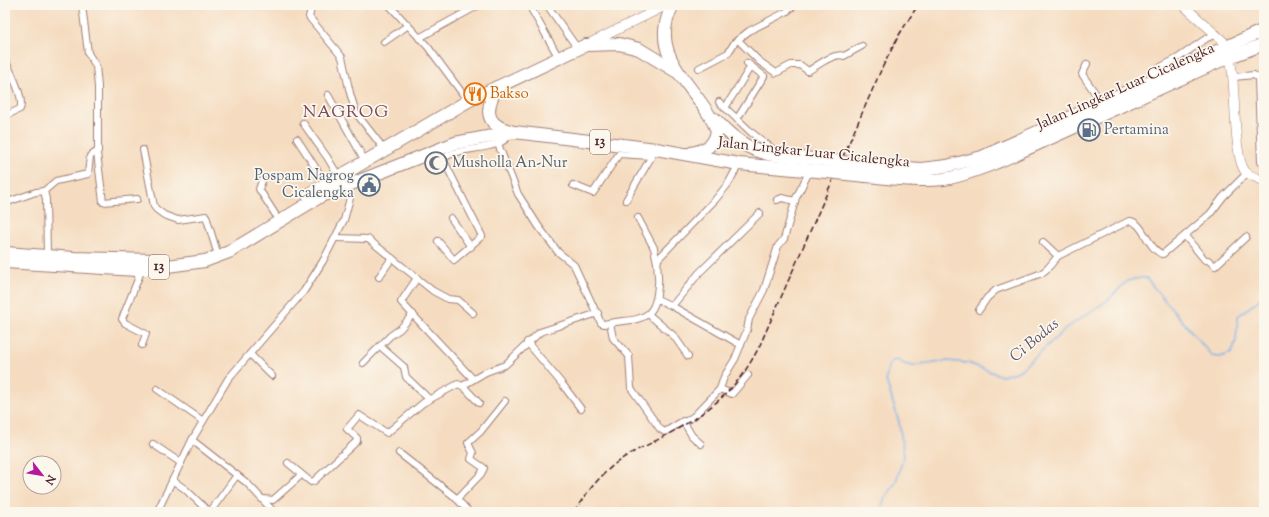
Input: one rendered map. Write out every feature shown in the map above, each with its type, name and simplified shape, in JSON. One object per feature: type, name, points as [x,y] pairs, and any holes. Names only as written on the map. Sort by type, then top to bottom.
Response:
[{"type":"highway","points":[[673,5],[664,26],[664,34],[669,57],[679,73]]},
{"type":"highway","name":"Jalan Lingkar Luar Cicalengka","points":[[342,182],[455,143],[512,132],[653,153],[686,154],[739,164],[866,170],[921,169],[946,166],[982,157],[1264,30]]},
{"type":"highway","name":"13","points":[[5,262],[72,267],[142,269],[178,266],[229,252],[321,196],[342,182],[365,161],[384,149],[468,101],[582,47],[619,44],[639,49],[679,73],[711,115]]},
{"type":"highway","name":"Jalan Lingkar Luar Cicalengka","points":[[866,170],[926,179],[944,179],[963,175],[1000,161],[1222,60],[1264,44]]},
{"type":"highway","points":[[497,87],[488,108],[489,117],[495,125],[512,132]]},
{"type":"highway","points":[[686,154],[705,150],[711,146],[717,131],[711,115]]},
{"type":"highway","name":"Jalan Lingkar Luar Cicalengka","points":[[711,115],[727,133],[745,147],[761,154],[784,157],[814,167]]},
{"type":"highway","name":"13","points":[[5,253],[144,261],[179,258],[216,249],[326,184],[342,182]]},
{"type":"street","points":[[82,5],[88,53],[96,66],[98,87],[97,152],[103,202],[138,199]]},
{"type":"street","points":[[312,5],[309,16],[344,61],[350,93],[356,113],[384,149]]},
{"type":"street","points":[[389,5],[419,38],[468,101]]},
{"type":"street","points":[[419,38],[479,5]]},
{"type":"street","points":[[529,5],[559,58]]},
{"type":"street","points":[[547,5],[582,47],[667,5]]},
{"type":"street","points":[[699,68],[728,53],[748,30],[795,5]]},
{"type":"street","points":[[1183,5],[1220,38]]},
{"type":"street","points":[[384,42],[407,26]]},
{"type":"street","points":[[1153,80],[1151,72],[1178,58],[1207,38],[1220,38]]},
{"type":"street","points":[[738,40],[759,61],[776,73],[791,64],[800,65],[808,71],[826,61],[840,55],[844,56],[862,46]]},
{"type":"street","points":[[5,60],[15,81],[21,104],[20,109],[5,116]]},
{"type":"street","points":[[1087,64],[1082,74],[1102,103]]},
{"type":"street","points":[[1231,64],[1234,77],[1235,127],[1242,166],[1247,173],[1264,181]]},
{"type":"street","points":[[725,108],[749,65],[764,76],[737,119]]},
{"type":"street","points":[[1234,77],[1254,75],[1258,78],[1261,162]]},
{"type":"street","points":[[328,95],[365,161]]},
{"type":"street","points":[[719,102],[752,134],[784,157]]},
{"type":"street","points":[[157,512],[192,440],[219,391],[304,291],[336,238],[344,220],[350,198],[342,182],[303,123]]},
{"type":"street","points":[[438,241],[454,260],[481,239],[482,234],[443,159],[474,148],[498,144],[505,141],[512,132]]},
{"type":"street","points":[[297,139],[326,184]]},
{"type":"street","points":[[498,144],[518,194],[539,227],[558,252],[574,265],[602,324],[640,319],[655,307],[659,276],[657,263],[654,248],[638,218]]},
{"type":"street","points":[[143,150],[154,206],[164,215],[178,220],[206,216],[216,249]]},
{"type":"street","points":[[5,202],[36,192],[44,191],[56,181],[88,174],[90,156],[97,152]]},
{"type":"street","points":[[573,185],[591,194],[618,154],[653,153]]},
{"type":"street","points":[[626,200],[653,153]]},
{"type":"street","points":[[657,263],[660,257],[715,200],[728,184],[739,164]]},
{"type":"street","points":[[610,323],[613,338],[629,356],[630,388],[660,429],[665,432],[680,421],[685,422],[694,416],[720,389],[724,377],[731,368],[750,319],[764,290],[778,246],[784,239],[795,201],[814,167]]},
{"type":"street","points":[[979,310],[992,293],[1045,271],[1058,256],[1129,221],[1137,224],[1156,251],[1160,254],[1168,251],[1210,214],[1223,197],[1247,173]]},
{"type":"street","points":[[262,181],[259,189],[275,214]]},
{"type":"street","points":[[44,191],[46,199],[47,255]]},
{"type":"street","points":[[778,200],[782,198],[795,201]]},
{"type":"street","points":[[672,306],[699,273],[760,213]]},
{"type":"street","points":[[451,218],[471,247]]},
{"type":"street","points":[[1185,236],[1205,260],[1208,260],[1215,266],[1246,237]]},
{"type":"street","points":[[336,238],[368,238],[441,296],[451,300],[458,300],[473,314]]},
{"type":"street","points":[[1043,242],[1058,256]]},
{"type":"street","points":[[379,277],[392,258]]},
{"type":"street","points":[[142,269],[122,319],[125,323],[146,334],[142,344]]},
{"type":"street","points":[[417,278],[401,300],[401,303],[473,379]]},
{"type":"street","points":[[657,299],[741,345]]},
{"type":"street","points":[[464,387],[473,379],[486,372],[505,366],[527,342],[546,329],[598,313]]},
{"type":"street","points":[[363,363],[413,314]]},
{"type":"street","points":[[648,314],[674,336],[688,356]]},
{"type":"street","points":[[527,342],[581,409]]},
{"type":"street","points":[[380,346],[404,367],[406,377],[429,399]]},
{"type":"street","points":[[250,354],[272,376]]},
{"type":"street","points":[[720,389],[732,394],[748,375]]},
{"type":"street","points":[[288,463],[311,482],[314,482],[357,441],[357,438],[347,429],[359,415],[387,433],[429,399],[458,384],[464,387],[479,403]]},
{"type":"street","points":[[156,389],[202,421]]},
{"type":"street","points":[[457,499],[484,468],[471,459],[473,453],[468,443],[481,431],[505,401]]},
{"type":"street","points":[[685,422],[692,436],[701,444]]},
{"type":"street","points":[[192,440],[237,475],[263,499],[274,512]]},
{"type":"street","points":[[153,444],[181,463]]},
{"type":"street","points":[[399,453],[457,499],[469,512]]},
{"type":"street","points":[[263,499],[273,500],[299,477],[300,473]]},
{"type":"street","points":[[172,480],[185,489],[210,512],[237,475]]},
{"type":"waterway","name":"Ci Bodas","points":[[880,512],[885,498],[895,484],[904,456],[899,422],[886,380],[888,367],[892,361],[898,360],[904,364],[913,366],[948,361],[968,363],[1002,376],[1019,371],[1068,327],[1108,300],[1127,281],[1140,278],[1146,278],[1212,356],[1220,357],[1232,353],[1236,340],[1238,316],[1264,296]]},
{"type":"railway","points":[[574,512],[593,486],[616,463],[677,429],[706,410],[730,389],[751,362],[760,345],[882,68],[899,35],[918,5]]},
{"type":"place","name":"Bakso","points":[[475,94]]},
{"type":"place","name":"Pertamina","points":[[1089,130]]},
{"type":"place","name":"Musholla An-Nur","points":[[436,163]]},
{"type":"place","name":"Pospam Nagrog Cicalengka","points":[[369,185]]},
{"type":"district","name":"NAGROG","points":[[346,113]]}]
